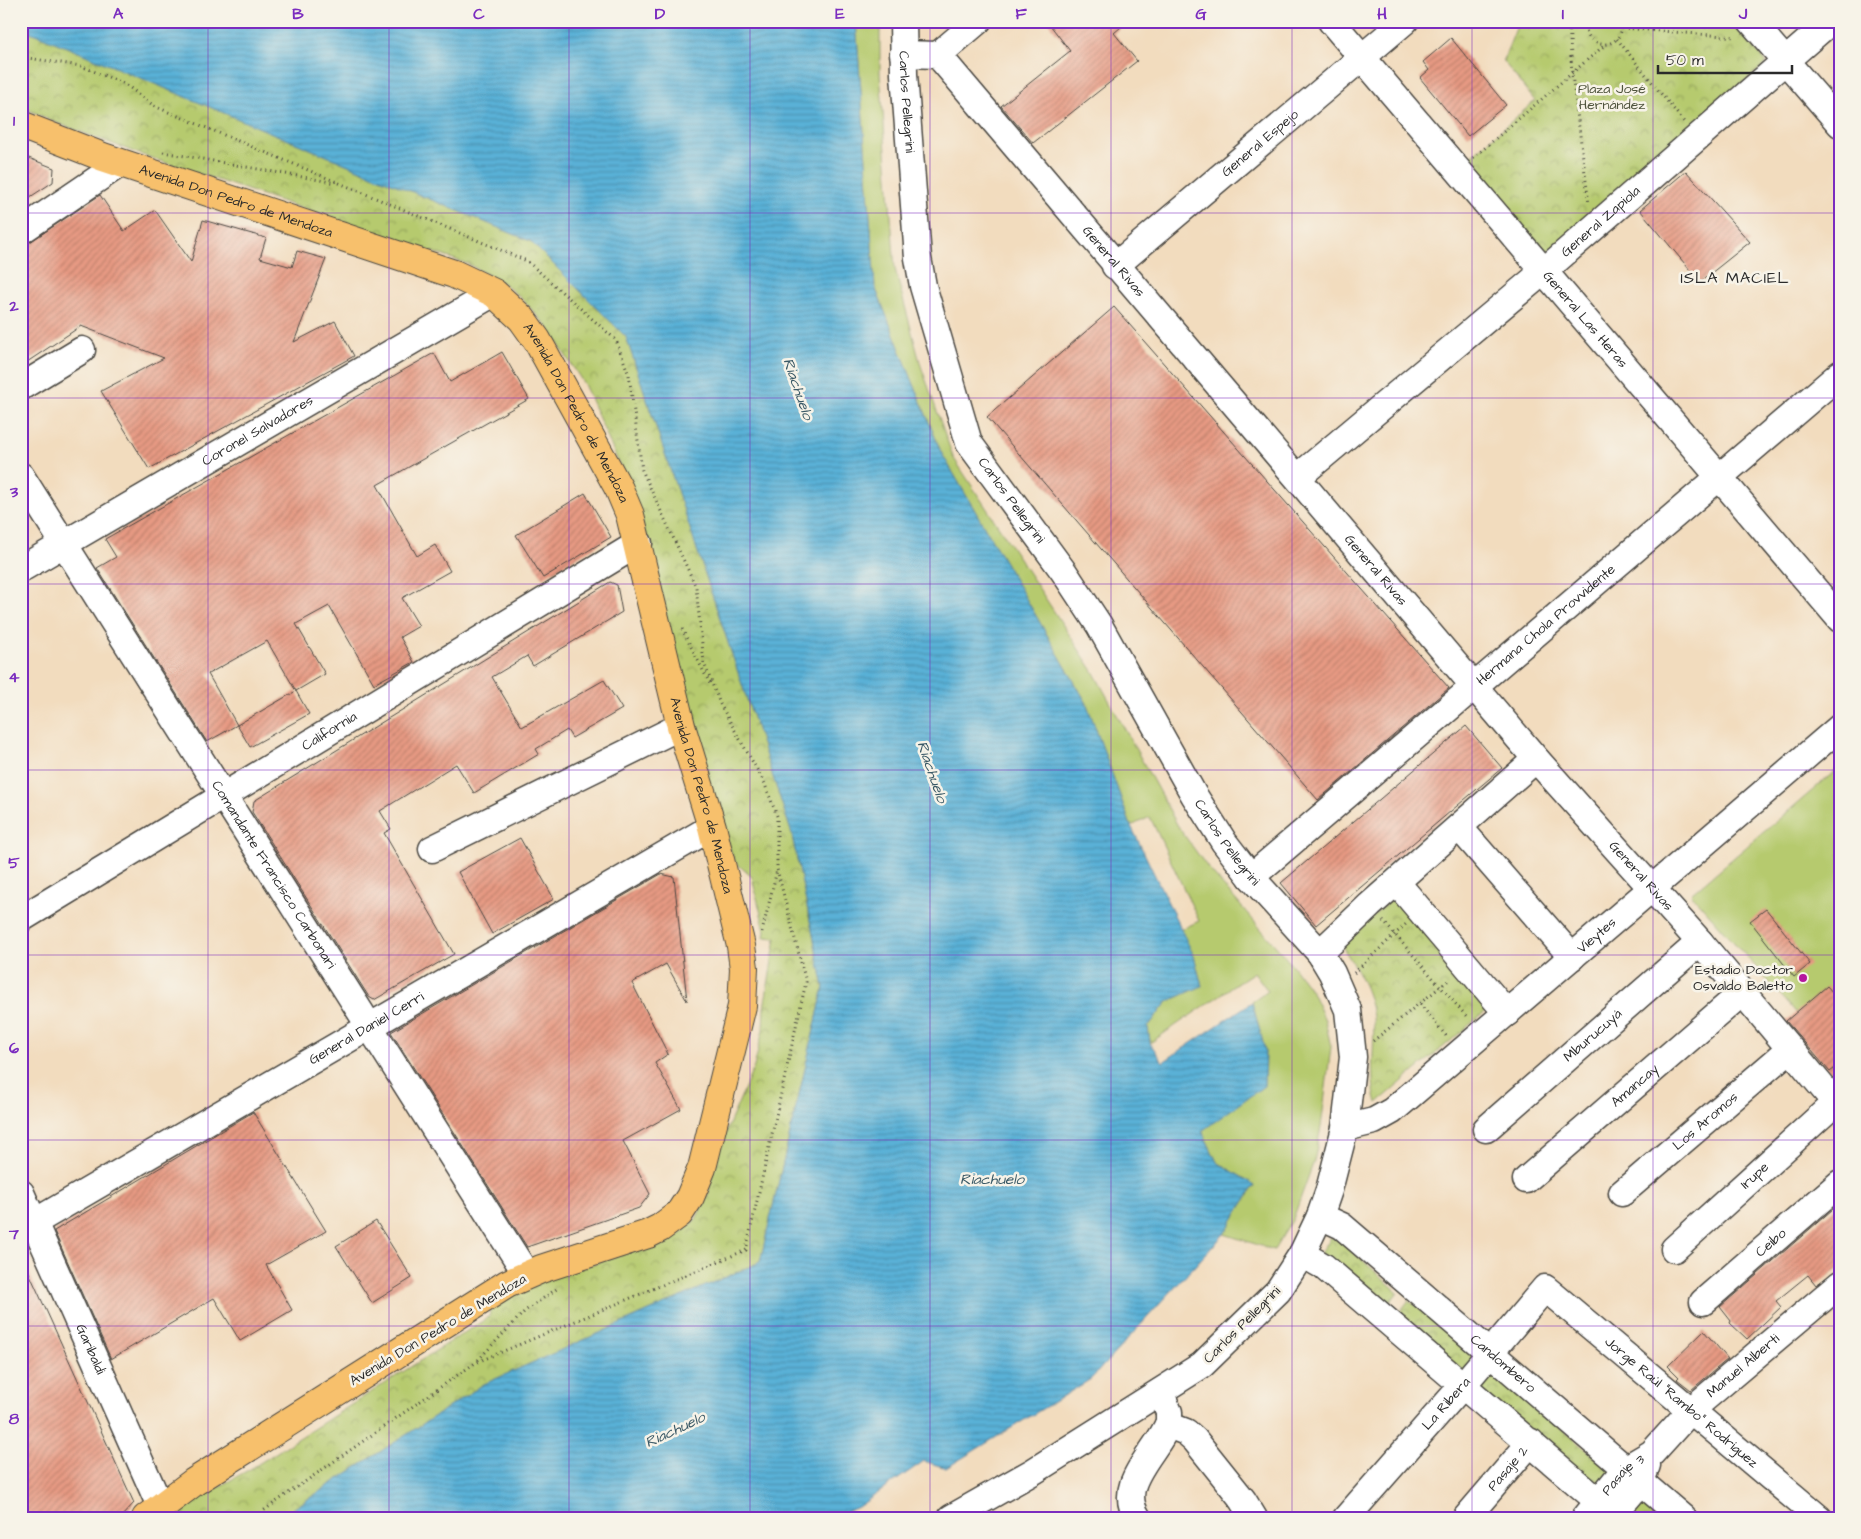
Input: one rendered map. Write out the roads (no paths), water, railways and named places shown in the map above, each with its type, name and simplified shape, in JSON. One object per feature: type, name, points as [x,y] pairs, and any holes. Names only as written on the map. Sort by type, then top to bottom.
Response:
[{"type":"main road","name":"Avenida Don Pedro de Mendoza","points":[[21,125],[121,163],[438,268],[494,294],[522,319],[537,340],[628,508],[639,543],[681,726],[712,826],[741,946],[744,981],[742,1006],[702,1168],[684,1206],[660,1228],[527,1274],[499,1290],[194,1482],[153,1512]]},
{"type":"street","name":"Carlos Pellegrini","points":[[904,21],[903,54],[918,258],[923,286],[969,444],[1064,572],[1099,625],[1194,795],[1224,842],[1251,877],[1320,953],[1340,988],[1348,1010],[1354,1057],[1345,1128],[1320,1216],[1302,1254],[1278,1292],[1246,1325],[1202,1365],[1034,1471],[951,1518]]},
{"type":"street","points":[[903,54],[938,55],[978,21]]},
{"type":"street","name":"General Las Heras","points":[[1331,21],[1840,619]]},
{"type":"street","name":"General Espejo","points":[[1115,266],[1405,21]]},
{"type":"street","name":"General Zapiola","points":[[1298,477],[1544,271],[1592,227],[1831,21]]},
{"type":"street","points":[[1758,30],[1840,124]]},
{"type":"street","name":"General Rivas","points":[[938,55],[1115,266],[1298,477],[1536,759],[1651,890],[1700,942],[1838,1106]]},
{"type":"street","points":[[21,231],[121,163]]},
{"type":"street","name":"Coronel Salvadores","points":[[21,569],[494,294]]},
{"type":"street","points":[[21,387],[82,350]]},
{"type":"street","name":"Hermana Chola Provvidente","points":[[1251,877],[1840,374]]},
{"type":"street","name":"Comandante Francisco Carbonari","points":[[21,476],[527,1274]]},
{"type":"street","name":"California","points":[[21,919],[639,543]]},
{"type":"street","points":[[432,849],[681,726]]},
{"type":"street","name":"Vieytes","points":[[1345,1128],[1374,1121],[1392,1111],[1840,727]]},
{"type":"street","points":[[1320,953],[1370,905],[1536,759]]},
{"type":"street","name":"General Daniel Cerri","points":[[28,1227],[712,826]]},
{"type":"street","points":[[1459,827],[1572,957]]},
{"type":"street","points":[[1397,883],[1507,1013]]},
{"type":"street","name":"Mburucuyá","points":[[1486,1129],[1700,942]]},
{"type":"street","name":"Amancay","points":[[1526,1180],[1743,992]]},
{"type":"street","name":"Los Aromos","points":[[1622,1193],[1790,1049]]},
{"type":"street","name":"Irupe","points":[[1674,1249],[1838,1106]]},
{"type":"street","name":"Ceibo","points":[[1703,1302],[1840,1184]]},
{"type":"street","name":"Garibaldi","points":[[21,1193],[28,1227],[153,1512]]},
{"type":"street","name":"Candombero","points":[[1320,1216],[1342,1226],[1683,1518]]},
{"type":"street","points":[[1302,1254],[1323,1266],[1531,1442],[1605,1514]]},
{"type":"street","name":"Manuel Alberti","points":[[1652,1453],[1691,1410],[1840,1284]]},
{"type":"street","points":[[1384,1317],[1412,1285]]},
{"type":"street","name":"Jorge Raúl \"Rambo\" Rodríguez","points":[[1545,1288],[1818,1518]]},
{"type":"street","name":"La Ribera","points":[[1346,1518],[1464,1385],[1545,1288]]},
{"type":"street","points":[[1132,1515],[1130,1490],[1134,1480],[1168,1425],[1169,1412],[1160,1392]]},
{"type":"street","points":[[1168,1425],[1186,1432],[1195,1440],[1243,1500],[1254,1518]]},
{"type":"street","name":"Pasaje 2","points":[[1466,1518],[1531,1442]]},
{"type":"street","name":"Pasaje 3","points":[[1605,1514],[1633,1475],[1652,1453]]},
{"type":"water","name":"Riachuelo","points":[[21,21],[856,21],[875,287],[941,452],[1086,702],[1131,826],[1194,956],[1202,986],[1167,1002],[1148,1027],[1150,1043],[1163,1062],[1252,1002],[1265,1050],[1264,1086],[1202,1131],[1217,1162],[1255,1185],[1224,1234],[1091,1379],[946,1468],[924,1461],[858,1507],[833,1518],[279,1518],[484,1384],[760,1262],[824,987],[791,831],[626,337],[530,241],[21,28]]},
{"type":"place","name":"Estadio Doctor Osvaldo Baletto","points":[[1803,978]]},
{"type":"district","name":"ISLA MACIEL","points":[[1735,278]]},
{"type":"park label","name":"Plaza José Hernández","points":[[1612,98]]}]
